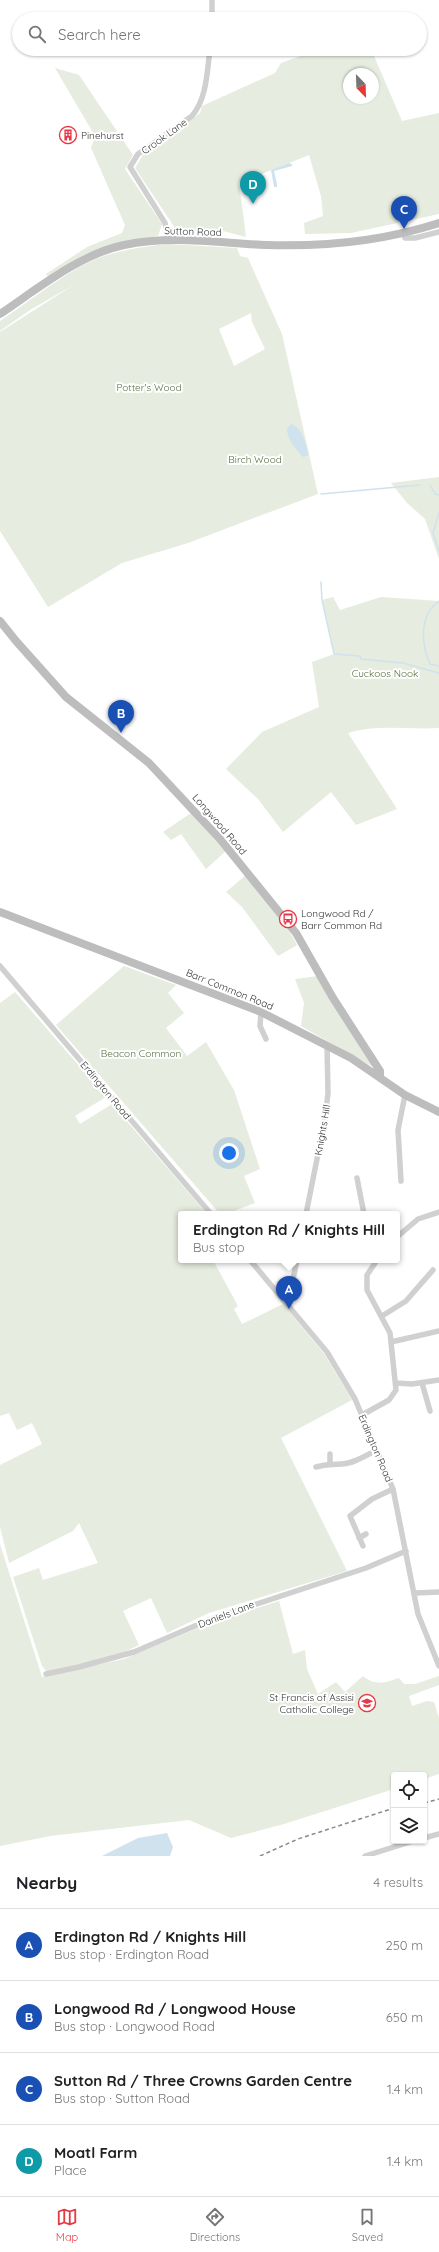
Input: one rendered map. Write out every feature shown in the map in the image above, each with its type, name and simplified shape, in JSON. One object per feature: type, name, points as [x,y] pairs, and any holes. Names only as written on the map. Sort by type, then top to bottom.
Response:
[{"type":"main road","name":"Sutton Road","points":[[0,314],[55,278],[100,253],[123,245],[168,239],[261,245],[301,245],[362,241],[403,233],[439,223]]},
{"type":"main road","name":"Longwood Road","points":[[0,621],[66,697],[149,763],[186,800],[257,883],[305,946],[333,998],[380,1071],[380,1076]]},
{"type":"main road","name":"Barr Common Road","points":[[0,912],[262,1012],[327,1045],[380,1076],[405,1095],[439,1112]]},
{"type":"street","points":[[212,0],[212,12]]},
{"type":"street","name":"Crook Lane","points":[[168,239],[165,223],[130,167],[138,154],[192,116],[197,109],[202,99],[209,56]]},
{"type":"street","name":"Sutton Road","points":[[403,233],[405,238],[415,238],[439,232]]},
{"type":"street","name":"Erdington Road","points":[[0,966],[208,1211]]},
{"type":"street","points":[[262,1012],[260,1026],[266,1039]]},
{"type":"street","name":"Knights Hill","points":[[307,1211],[325,1119],[328,1093],[327,1045]]},
{"type":"street","points":[[401,1181],[398,1130],[405,1095]]},
{"type":"street","points":[[357,1178],[363,1211]]},
{"type":"street","points":[[358,1188],[364,1186]]},
{"type":"street","points":[[400,1234],[418,1219],[439,1212]]},
{"type":"street","name":"Erdington Road","points":[[253,1263],[283,1298],[338,1367],[362,1415],[393,1489],[418,1614],[439,1666]]},
{"type":"street","points":[[283,1298],[291,1289],[296,1263]]},
{"type":"street","points":[[362,1415],[389,1400],[396,1390],[392,1342],[382,1316],[368,1290],[367,1274],[375,1263]]},
{"type":"street","points":[[382,1316],[406,1301],[433,1270]]},
{"type":"street","points":[[392,1342],[439,1331]]},
{"type":"street","points":[[396,1383],[422,1383],[439,1380]]},
{"type":"street","points":[[422,1383],[430,1411]]},
{"type":"street","points":[[316,1467],[330,1462],[342,1464],[377,1450]]},
{"type":"street","points":[[330,1454],[330,1462]]},
{"type":"street","points":[[363,1546],[350,1516],[372,1499],[393,1489]]},
{"type":"street","points":[[359,1538],[366,1534]]},
{"type":"street","name":"Daniels Lane","points":[[46,1674],[79,1667],[134,1652],[211,1619],[366,1568],[406,1551]]},
{"type":"street","points":[[415,1593],[439,1592]]},
{"type":"street","points":[[427,1837],[439,1834]]},
{"type":"street","points":[[365,1856],[403,1844]]},
{"type":"green space","points":[[301,56],[374,56],[402,121],[439,113],[439,214],[351,233],[305,234],[304,223],[323,216],[321,196],[309,155],[239,183],[246,237],[223,231],[177,231],[135,168],[143,155],[200,113],[202,106],[275,73],[281,63]]},
{"type":"green space","points":[[55,68],[79,75],[133,155],[125,169],[162,224],[158,236],[120,242],[84,256],[48,277],[46,274],[87,247],[122,233],[125,225],[91,148],[95,136]]},
{"type":"green space","points":[[167,244],[237,248],[240,256],[248,258],[282,334],[318,494],[188,543],[122,563],[48,607],[0,531],[0,332],[75,284],[30,310],[0,331],[0,321],[73,271],[98,258],[132,249]],"holes":[[[251,313],[252,322],[265,349],[234,366],[219,329]]]},
{"type":"green space","points":[[439,477],[439,559],[425,519],[407,503],[391,483]]},
{"type":"green space","name":"Cuckoos Nook","points":[[333,597],[340,610],[381,597],[439,601],[439,728],[382,728],[359,730],[348,733],[397,809],[356,825],[331,792],[283,832],[258,799],[226,769],[262,732],[319,707],[312,662],[334,654],[322,600]]},
{"type":"green space","points":[[191,813],[226,851],[206,869],[181,834],[171,840],[163,832]]},
{"type":"green space","points":[[246,875],[289,931],[297,945],[278,956],[242,907],[226,892]]},
{"type":"green space","name":"Beacon Common","points":[[124,966],[176,985],[168,993],[184,1013],[166,1028],[187,1056],[206,1042],[234,1090],[260,1169],[244,1176],[255,1203],[234,1211],[217,1211],[56,1025]]},
{"type":"green space","points":[[318,976],[330,1001],[373,1065],[371,1066],[301,1026],[304,1003],[295,979]]},
{"type":"green space","points":[[15,992],[106,1097],[75,1116],[80,1124],[112,1104],[204,1211],[178,1211],[178,1263],[215,1263],[238,1306],[234,1309],[242,1324],[283,1304],[325,1355],[352,1400],[281,1438],[347,1571],[209,1613],[167,1633],[151,1598],[123,1611],[139,1645],[116,1656],[51,1671],[46,1671],[42,1666],[13,1577],[39,1568],[43,1580],[98,1563],[79,1523],[73,1531],[9,1563],[0,1527],[0,1465],[42,1444],[32,1423],[17,1430],[9,1413],[0,1416],[0,1003]]},
{"type":"green space","points":[[0,1544],[42,1677],[124,1659],[210,1623],[279,1601],[293,1654],[305,1650],[307,1669],[318,1694],[336,1682],[345,1692],[363,1676],[367,1679],[380,1683],[399,1678],[404,1684],[415,1684],[439,1676],[439,1685],[409,1696],[412,1706],[427,1701],[434,1702],[439,1718],[439,1774],[427,1778],[427,1772],[391,1772],[391,1790],[284,1824],[231,1838],[189,1820],[50,1836],[0,1846]]},
{"type":"water","points":[[289,163],[292,164],[292,166],[274,171],[277,187],[274,187],[271,170]]},
{"type":"water","points":[[291,424],[299,429],[305,441],[309,455],[303,457],[290,440],[287,429]]},
{"type":"water","points":[[167,1833],[173,1847],[170,1856],[102,1856],[138,1838]]},
{"type":"waterway","points":[[321,494],[420,485]]},
{"type":"waterway","points":[[430,485],[435,494],[439,495]]},
{"type":"waterway","points":[[439,513],[433,533],[439,551]]},
{"type":"waterway","points":[[321,582],[322,600],[334,654],[360,656],[361,659],[403,663],[439,673]]},
{"type":"waterway","points":[[439,601],[428,614],[424,630],[425,648],[430,664],[439,666]]},
{"type":"railway","points":[[427,1802],[439,1799]]},
{"type":"railway","points":[[260,1856],[298,1839],[391,1809]]},
{"type":"place","name":"Pinehurst","points":[[68,135]]},
{"type":"place","name":"Moatl Farm","points":[[253,204]]},
{"type":"place","name":"Sutton Rd / Three Crowns Garden Centre","points":[[404,229]]},
{"type":"place","name":"Longwood Rd / Longwood House","points":[[121,733]]},
{"type":"place","name":"Longwood Rd / Barr Common Rd","points":[[288,919]]},
{"type":"place","name":"Erdington Rd / Knights Hill","points":[[289,1309]]},
{"type":"place","name":"St Francis of Assisi Catholic College","points":[[367,1703]]},
{"type":"park label","name":"Potter's Wood","points":[[149,387]]},
{"type":"park label","name":"Birch Wood","points":[[255,459]]}]
